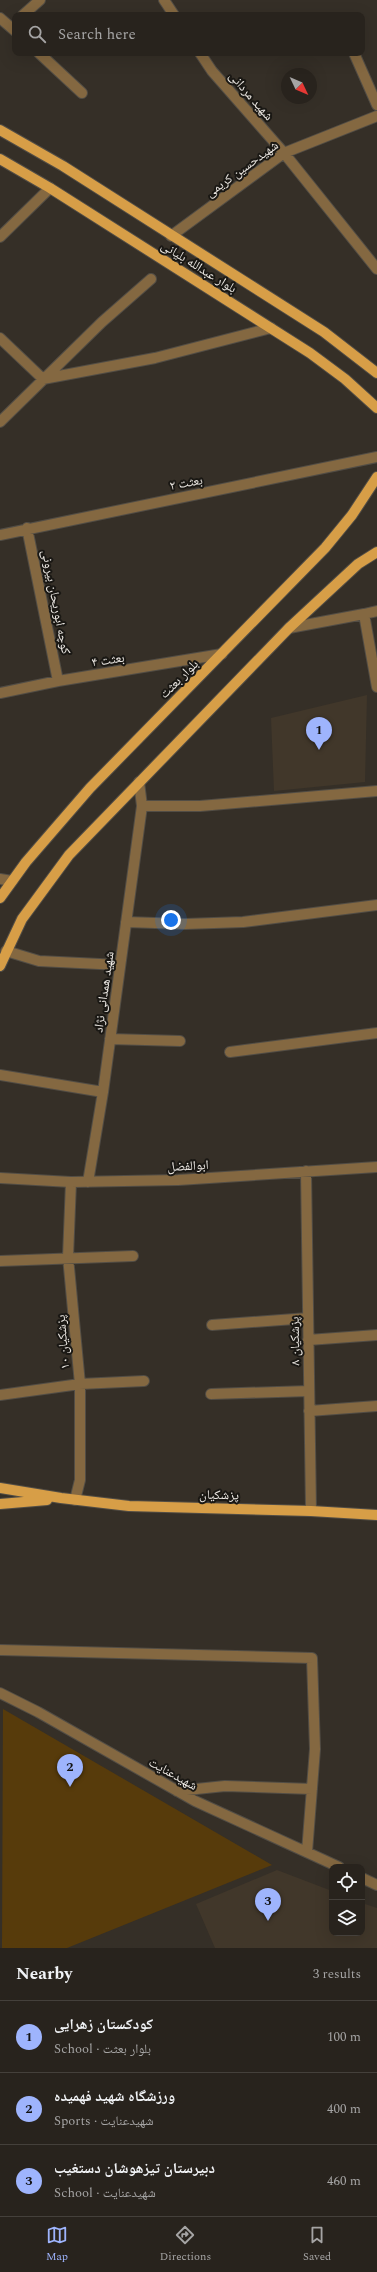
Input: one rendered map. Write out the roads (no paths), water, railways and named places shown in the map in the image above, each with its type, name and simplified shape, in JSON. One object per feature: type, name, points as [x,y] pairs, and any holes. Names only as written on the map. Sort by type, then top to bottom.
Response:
[{"type":"main road","name":"بلوار عبدالله بلیانی","points":[[0,130],[63,166],[324,332],[377,373]]},
{"type":"main road","name":"بلوار عبدالله بلیانی","points":[[0,159],[50,188],[310,353],[345,379],[377,408]]},
{"type":"main road","name":"بلوار بعثت","points":[[0,898],[50,833],[90,788],[326,548],[352,515],[377,477]]},
{"type":"main road","points":[[0,966],[22,920],[50,879],[69,855],[290,628],[353,569],[377,552]]},
{"type":"main road","name":"پزشکیان","points":[[0,1488],[75,1500],[130,1506],[311,1511],[377,1515]]},
{"type":"main road","name":"پزشکیان","points":[[0,1504],[61,1498]]},
{"type":"street","points":[[26,12],[40,0]]},
{"type":"street","points":[[168,1],[173,12]]},
{"type":"street","points":[[0,18],[12,26]]},
{"type":"street","points":[[42,56],[82,93]]},
{"type":"street","name":"شهید مردانی","points":[[202,56],[242,107],[284,153],[377,269]]},
{"type":"street","points":[[355,56],[377,105]]},
{"type":"street","name":"شهیدحسین کریمی","points":[[172,236],[284,153],[377,116]]},
{"type":"street","points":[[0,237],[50,188]]},
{"type":"street","points":[[0,422],[43,379],[151,279]]},
{"type":"street","points":[[43,379],[155,358],[271,328]]},
{"type":"street","points":[[0,338],[43,379]]},
{"type":"street","name":"بعثت ۲","points":[[0,535],[27,528],[377,457]]},
{"type":"street","name":"کوچه ابوریحان بیرونی","points":[[27,528],[58,681]]},
{"type":"street","points":[[290,628],[377,611]]},
{"type":"street","points":[[364,614],[377,687]]},
{"type":"street","name":"بعثت ۴","points":[[0,693],[58,681],[222,654]]},
{"type":"street","name":"شهید همدانی نژاد","points":[[88,1182],[103,1092],[142,806],[139,782]]},
{"type":"street","points":[[142,806],[200,806],[377,792]]},
{"type":"street","points":[[0,879],[12,881]]},
{"type":"street","points":[[126,922],[185,924],[243,922],[377,905]]},
{"type":"street","points":[[6,951],[39,962],[120,965]]},
{"type":"street","points":[[230,1052],[377,1033]]},
{"type":"street","points":[[110,1039],[180,1041]]},
{"type":"street","points":[[0,1075],[103,1092]]},
{"type":"street","name":"ابوالفضل","points":[[0,1178],[71,1182],[178,1180],[377,1167]]},
{"type":"street","name":"پزشکیان ۸","points":[[306,1172],[311,1511]]},
{"type":"street","name":"پزشکیان ۱۰","points":[[71,1182],[68,1257],[80,1384],[80,1480],[75,1500]]},
{"type":"street","points":[[0,1261],[68,1257],[133,1256]]},
{"type":"street","points":[[212,1325],[308,1318]]},
{"type":"street","points":[[308,1340],[377,1335]]},
{"type":"street","points":[[0,1395],[80,1384],[144,1381]]},
{"type":"street","points":[[211,1394],[309,1391]]},
{"type":"street","points":[[309,1411],[377,1406]]},
{"type":"street","points":[[0,1650],[312,1658],[315,1749],[307,1852]]},
{"type":"street","name":"شهیدعنایت","points":[[0,1693],[38,1712],[177,1791],[333,1864]]},
{"type":"street","points":[[177,1791],[225,1786],[312,1789]]},
{"type":"street","points":[[365,1879],[377,1885]]},
{"type":"place","name":"کودکستان زهرایی","points":[[319,750]]},
{"type":"place","name":"ورزشگاه شهید فهمیده","points":[[70,1787]]},
{"type":"place","name":"دبیرستان تیزهوشان دستغيب","points":[[268,1921]]}]
